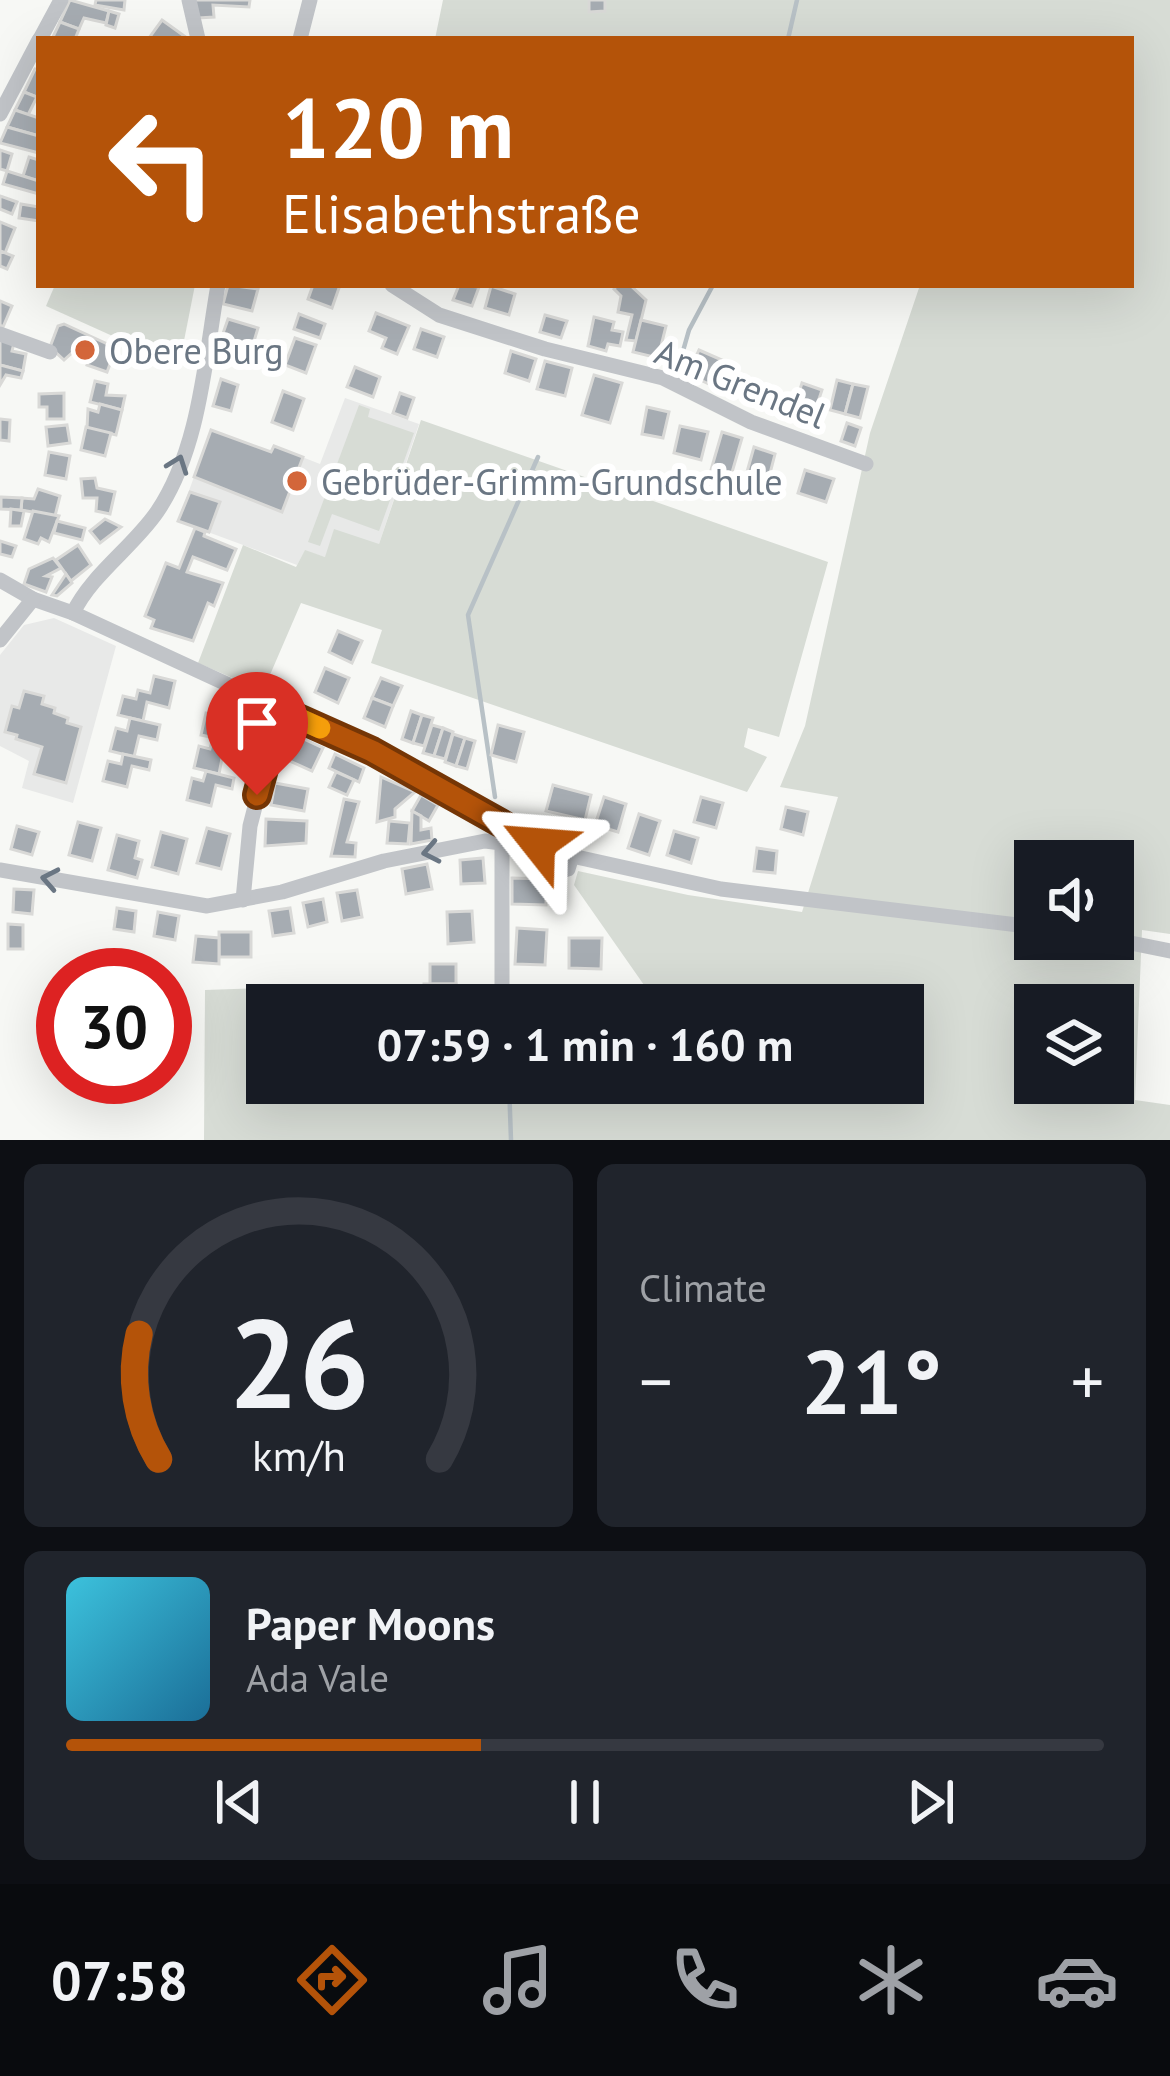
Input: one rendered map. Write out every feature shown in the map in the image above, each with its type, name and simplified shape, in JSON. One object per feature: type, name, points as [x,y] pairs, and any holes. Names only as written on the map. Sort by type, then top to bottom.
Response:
[{"type":"street","points":[[41,36],[61,0]]},
{"type":"street","points":[[189,0],[197,36]]},
{"type":"street","points":[[301,36],[310,0]]},
{"type":"street","points":[[0,114],[36,46]]},
{"type":"street","points":[[73,613],[87,589],[127,550],[168,491],[191,427],[217,288]]},
{"type":"street","name":"Am Grendel","points":[[397,288],[439,315],[545,349],[663,378],[751,422],[866,464]]},
{"type":"street","points":[[0,334],[50,352]]},
{"type":"street","points":[[0,580],[372,751],[492,821],[572,856],[721,890],[1014,925]]},
{"type":"street","points":[[0,640],[33,599]]},
{"type":"street","points":[[242,900],[250,826],[280,710]]},
{"type":"street","points":[[0,870],[207,906],[485,841],[502,843],[562,871],[568,869],[572,856]]},
{"type":"street","points":[[502,843],[502,984]]},
{"type":"street","points":[[1134,944],[1170,951]]},
{"type":"shaded area","points":[[443,0],[1170,0],[1170,934],[1142,930],[1135,1100],[1170,1105],[1170,1140],[204,1140],[205,990],[246,989],[246,1104],[924,1104],[924,984],[643,984],[574,885],[578,871],[688,895],[802,912],[838,797],[780,787],[805,726],[870,433],[919,288],[1134,288],[1134,36],[436,36]]},
{"type":"shaded area","points":[[54,288],[194,288],[179,366],[46,306]]},
{"type":"shaded area","name":"Gebrüder-Grimm-Grundschule","points":[[345,398],[419,424],[379,544],[325,557],[305,551],[297,565],[178,521],[211,430],[320,464]]},
{"type":"shaded area","points":[[359,405],[370,409],[368,417],[414,433],[379,531],[332,514],[320,546],[308,542]]},
{"type":"shaded area","points":[[421,420],[828,562],[779,737],[748,728],[744,747],[767,757],[747,792],[371,663],[382,630],[301,603],[263,691],[198,663],[243,545],[296,567],[305,550],[325,557],[334,529],[379,544]]},
{"type":"shaded area","points":[[54,618],[116,646],[73,803],[22,788],[29,761],[0,746],[0,655],[24,625]]},
{"type":"building","points":[[70,0],[109,11],[106,23],[84,18],[79,29],[60,22]]},
{"type":"building","points":[[96,0],[125,0],[124,10],[95,5]]},
{"type":"building","points":[[194,0],[250,0],[249,7],[213,5],[214,17],[198,18]]},
{"type":"building","points":[[589,0],[605,0],[605,11],[589,12]]},
{"type":"building","points":[[109,11],[119,14],[115,28],[106,25]]},
{"type":"building","points":[[162,20],[184,36],[150,36]]},
{"type":"building","points":[[60,22],[79,29],[76,36],[53,36]]},
{"type":"building","points":[[35,69],[36,69],[36,97],[24,92]]},
{"type":"building","points":[[24,92],[36,97],[28,115],[15,110]]},
{"type":"building","points":[[15,110],[36,117],[36,135],[7,127]]},
{"type":"building","points":[[7,127],[36,135],[36,152],[0,143]]},
{"type":"building","points":[[0,150],[12,154],[7,171],[0,169]]},
{"type":"building","points":[[29,157],[36,159],[36,180],[23,176]]},
{"type":"building","points":[[7,171],[36,180],[36,193],[3,184]]},
{"type":"building","points":[[0,196],[17,202],[12,214],[0,209]]},
{"type":"building","points":[[21,204],[36,206],[36,221],[19,218]]},
{"type":"building","points":[[0,222],[15,228],[5,253],[0,251]]},
{"type":"building","points":[[0,251],[13,256],[7,269],[0,266]]},
{"type":"building","points":[[227,288],[258,289],[252,311],[223,304]]},
{"type":"building","points":[[312,288],[339,288],[332,308],[308,299]]},
{"type":"building","points":[[458,288],[479,288],[472,306],[453,300]]},
{"type":"building","points":[[490,288],[515,294],[509,315],[485,308]]},
{"type":"building","points":[[633,288],[646,300],[636,341],[626,340],[632,315],[618,312],[621,296],[614,289]]},
{"type":"building","points":[[0,301],[12,306],[3,327],[0,325]]},
{"type":"building","points":[[376,313],[409,326],[397,354],[382,348],[386,338],[369,331]]},
{"type":"building","points":[[299,314],[325,324],[320,338],[294,329]]},
{"type":"building","points":[[545,315],[567,321],[561,338],[540,332]]},
{"type":"building","points":[[594,317],[614,322],[612,330],[623,332],[620,346],[608,344],[606,351],[588,346]]},
{"type":"building","points":[[228,319],[258,328],[251,351],[220,342]]},
{"type":"building","points":[[641,320],[666,326],[658,358],[633,352]]},
{"type":"building","name":"Obere Burg","points":[[64,324],[116,348],[107,372],[87,365],[89,359],[73,352],[64,360],[50,347],[58,326]]},
{"type":"building","points":[[421,329],[444,337],[437,357],[414,349]]},
{"type":"building","points":[[0,338],[14,343],[12,351],[26,354],[23,371],[0,365]]},
{"type":"building","points":[[295,338],[316,345],[306,373],[285,365]]},
{"type":"building","points":[[699,350],[722,360],[711,385],[688,374]]},
{"type":"building","points":[[511,351],[536,359],[529,381],[505,373]]},
{"type":"building","points":[[545,361],[572,368],[565,396],[537,389]]},
{"type":"building","points":[[0,365],[23,371],[21,378],[6,375],[0,385]]},
{"type":"building","points":[[355,367],[380,377],[373,397],[347,387]]},
{"type":"building","points":[[594,375],[622,383],[610,423],[582,415]]},
{"type":"building","points":[[221,379],[238,385],[231,411],[213,406]]},
{"type":"building","points":[[837,380],[853,384],[845,414],[830,410]]},
{"type":"building","points":[[95,381],[108,384],[106,395],[125,396],[122,410],[90,402]]},
{"type":"building","points":[[802,383],[822,390],[813,417],[793,411]]},
{"type":"building","points":[[853,384],[868,387],[860,418],[845,414]]},
{"type":"building","points":[[283,391],[304,399],[293,430],[272,422]]},
{"type":"building","points":[[64,393],[64,419],[47,419],[47,407],[39,407],[39,394]]},
{"type":"building","points":[[400,393],[414,398],[407,418],[393,413]]},
{"type":"building","points":[[100,404],[122,410],[116,435],[87,428],[88,409],[98,412]]},
{"type":"building","points":[[647,407],[669,412],[663,438],[642,434]]},
{"type":"building","points":[[0,419],[10,420],[9,441],[0,440]]},
{"type":"building","points":[[847,423],[861,428],[855,446],[841,441]]},
{"type":"building","points":[[67,425],[70,443],[48,446],[46,427]]},
{"type":"building","points":[[680,426],[708,432],[701,460],[674,453]]},
{"type":"building","points":[[86,427],[111,433],[105,456],[81,450]]},
{"type":"building","points":[[211,430],[271,452],[274,446],[303,457],[282,512],[194,477]]},
{"type":"building","points":[[722,432],[742,438],[731,476],[711,470]]},
{"type":"building","points":[[754,447],[775,454],[767,485],[745,479]]},
{"type":"building","points":[[49,452],[70,456],[66,479],[45,475]]},
{"type":"building","points":[[805,470],[834,479],[826,502],[798,493]]},
{"type":"building","points":[[95,478],[97,488],[115,492],[110,514],[96,511],[97,498],[83,498],[81,479]]},
{"type":"building","points":[[38,489],[60,496],[55,516],[21,510],[22,498],[34,499]]},
{"type":"building","points":[[190,492],[220,502],[209,532],[178,521]]},
{"type":"building","points":[[1,497],[22,498],[21,510],[1,509]]},
{"type":"building","points":[[11,509],[24,511],[21,526],[10,526]]},
{"type":"building","points":[[33,511],[59,516],[49,542],[24,539]]},
{"type":"building","points":[[105,519],[121,527],[100,543],[90,531]]},
{"type":"building","points":[[57,521],[85,528],[82,540],[54,533]]},
{"type":"building","points":[[195,528],[236,549],[227,570],[193,557],[187,572],[223,583],[214,606],[208,603],[193,641],[151,628],[154,620],[145,616],[166,563],[179,568]]},
{"type":"building","points":[[0,541],[16,546],[12,557],[0,554]]},
{"type":"building","points":[[78,545],[91,565],[71,581],[56,560]]},
{"type":"building","points":[[53,558],[61,568],[46,576],[52,577],[46,592],[24,584],[29,569]]},
{"type":"building","points":[[66,574],[72,583],[52,595]]},
{"type":"building","points":[[338,631],[362,641],[352,663],[329,652]]},
{"type":"building","points":[[325,668],[349,678],[338,703],[315,692]]},
{"type":"building","points":[[154,676],[175,681],[169,708],[147,702],[143,721],[118,715],[123,696],[136,699],[138,690],[150,693]]},
{"type":"building","points":[[381,678],[402,686],[393,706],[372,698]]},
{"type":"building","points":[[24,691],[44,696],[42,704],[55,708],[54,713],[68,718],[67,723],[81,727],[66,783],[34,774],[42,747],[5,732],[12,706],[19,708]]},
{"type":"building","points":[[372,698],[393,706],[385,727],[364,718]]},
{"type":"building","points":[[219,703],[249,710],[246,723],[230,720],[225,740],[201,735],[206,713],[217,716]]},
{"type":"building","points":[[411,711],[422,715],[413,743],[402,739]]},
{"type":"building","points":[[422,715],[433,718],[424,746],[413,743]]},
{"type":"building","points":[[130,718],[160,725],[157,740],[139,736],[134,757],[110,751],[116,728],[127,731]]},
{"type":"building","points":[[432,725],[443,728],[434,756],[423,753]]},
{"type":"building","points":[[498,725],[524,732],[516,762],[491,755]]},
{"type":"building","points":[[443,728],[453,732],[445,759],[434,756]]},
{"type":"building","points":[[293,734],[323,748],[312,771],[283,758]]},
{"type":"building","points":[[453,734],[465,738],[456,766],[445,762]]},
{"type":"building","points":[[213,737],[242,744],[239,756],[223,753],[219,774],[194,768],[199,746],[210,749]]},
{"type":"building","points":[[465,738],[475,741],[467,769],[456,766]]},
{"type":"building","points":[[123,754],[151,760],[149,770],[132,766],[127,787],[103,781],[108,761],[121,764]]},
{"type":"building","points":[[335,754],[364,768],[359,782],[329,768]]},
{"type":"building","points":[[206,771],[234,778],[232,789],[216,785],[211,806],[187,800],[192,778],[203,781]]},
{"type":"building","points":[[336,772],[354,780],[347,795],[329,787]]},
{"type":"building","points":[[381,777],[415,792],[395,809],[395,817],[377,822]]},
{"type":"building","points":[[275,783],[308,789],[304,811],[271,805]]},
{"type":"building","points":[[553,785],[591,795],[585,820],[546,811]]},
{"type":"building","points":[[421,795],[438,805],[429,821],[412,811]]},
{"type":"building","points":[[604,797],[626,804],[618,832],[595,825]]},
{"type":"building","points":[[701,797],[723,803],[716,828],[694,822]]},
{"type":"building","points":[[344,799],[359,802],[347,842],[356,843],[355,857],[331,856]]},
{"type":"building","points":[[786,807],[808,812],[803,835],[781,829]]},
{"type":"building","points":[[412,811],[421,816],[421,830],[431,828],[432,840],[411,844]]},
{"type":"building","points":[[639,814],[660,821],[649,855],[628,848]]},
{"type":"building","points":[[266,819],[307,821],[306,843],[265,846]]},
{"type":"building","points":[[389,821],[410,823],[408,844],[387,843]]},
{"type":"building","points":[[78,822],[101,828],[92,861],[69,855]]},
{"type":"building","points":[[17,826],[39,832],[32,855],[11,849]]},
{"type":"building","points":[[207,828],[230,834],[221,869],[197,863]]},
{"type":"building","points":[[674,831],[698,838],[691,863],[667,855]]},
{"type":"building","points":[[161,832],[187,839],[178,874],[152,867]]},
{"type":"building","points":[[117,835],[139,841],[135,858],[142,860],[137,878],[108,870]]},
{"type":"building","points":[[757,848],[777,851],[775,873],[754,871]]},
{"type":"building","points":[[483,858],[485,883],[461,884],[460,860]]},
{"type":"building","points":[[427,864],[432,889],[406,894],[402,869]]},
{"type":"building","points":[[512,878],[546,879],[546,905],[512,904]]},
{"type":"building","points":[[14,889],[34,890],[32,914],[13,912]]},
{"type":"building","points":[[357,890],[362,917],[342,921],[337,893]]},
{"type":"building","points":[[323,899],[327,922],[308,927],[303,903]]},
{"type":"building","points":[[117,908],[136,911],[134,932],[114,929]]},
{"type":"building","points":[[290,908],[294,933],[273,936],[269,911]]},
{"type":"building","points":[[472,911],[474,942],[448,944],[447,912]]},
{"type":"building","points":[[158,912],[179,916],[175,940],[154,936]]},
{"type":"building","points":[[8,924],[23,925],[23,949],[8,949]]},
{"type":"building","points":[[517,928],[547,930],[545,965],[515,964]]},
{"type":"building","points":[[219,932],[251,932],[251,957],[219,957]]},
{"type":"building","points":[[196,936],[219,938],[219,964],[193,962]]},
{"type":"building","points":[[569,938],[602,938],[601,969],[569,968]]},
{"type":"building","points":[[430,964],[456,964],[456,984],[430,984]]},
{"type":"waterway","points":[[789,36],[797,0]]},
{"type":"waterway","points":[[677,372],[689,330],[711,288]]},
{"type":"waterway","points":[[495,797],[468,615],[538,457]]},
{"type":"waterway","points":[[510,1104],[511,1140]]},
{"type":"slow traffic","points":[[270,740],[280,710],[320,728]]},
{"type":"place","name":"Obere Burg","points":[[85,350]]},
{"type":"place","name":"Gebrüder-Grimm-Grundschule","points":[[297,481]]},
{"type":"route","points":[[257,795],[280,710],[372,751],[538,844]]}]
